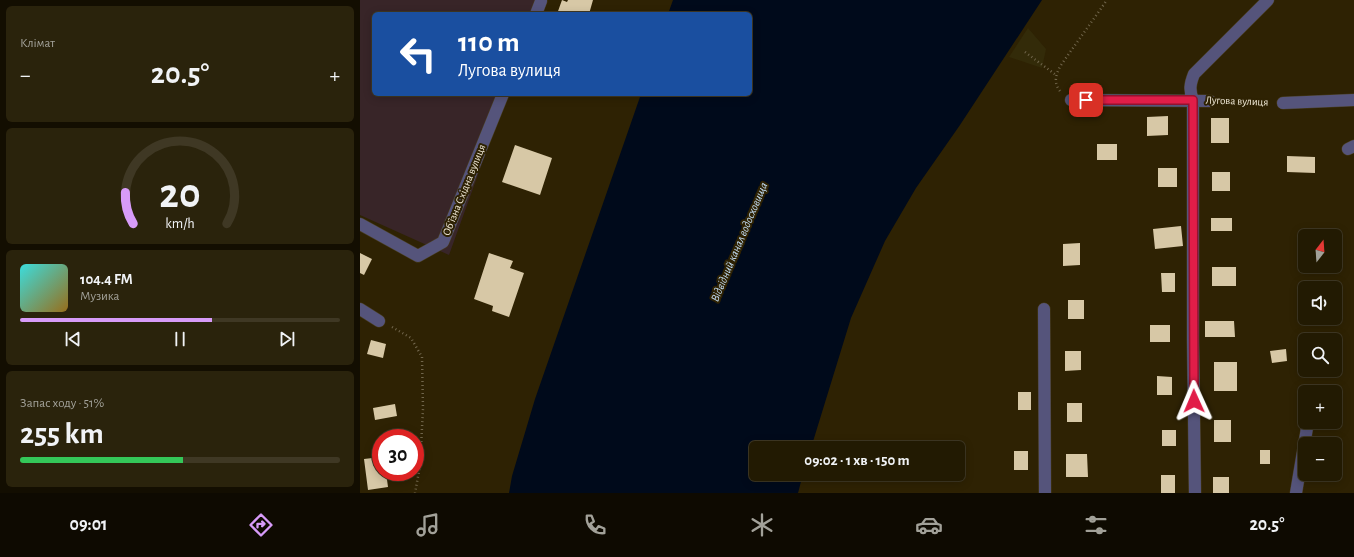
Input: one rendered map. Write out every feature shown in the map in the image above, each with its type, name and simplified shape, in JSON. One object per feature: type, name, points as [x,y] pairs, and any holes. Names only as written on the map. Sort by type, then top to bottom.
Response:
[{"type":"street","points":[[1195,493],[1193,340],[1193,100],[1190,92],[1190,83],[1194,74],[1268,0]]},
{"type":"street","points":[[537,12],[541,1]]},
{"type":"street","name":"Обʼїзна Східна вулиця","points":[[360,224],[418,256],[443,242],[502,96]]},
{"type":"street","name":"Лугова вулиця","points":[[1071,100],[1210,101]]},
{"type":"street","name":"Лугова вулиця","points":[[1283,103],[1354,100]]},
{"type":"street","points":[[360,309],[379,321]]},
{"type":"street","points":[[1044,309],[1045,493]]},
{"type":"street","points":[[1296,493],[1307,429]]},
{"type":"path","points":[[1071,100],[1062,94],[1056,86],[1056,75],[1061,65],[1107,0]]},
{"type":"path","points":[[1025,52],[1056,75]]},
{"type":"path","name":"Лугова вулиця","points":[[1210,101],[1283,103]]},
{"type":"path","points":[[379,321],[411,338],[422,357],[424,409],[420,466],[415,493]]},
{"type":"shaded area","points":[[360,0],[541,0],[537,12],[372,12],[372,96],[506,96],[449,255],[360,215]]},
{"type":"sand","points":[[1028,28],[1046,49],[1042,68],[1009,57]]},
{"type":"water","name":"Відвідний канал водосховища","points":[[673,0],[1042,0],[960,125],[916,188],[885,241],[851,318],[813,441],[749,441],[749,481],[801,481],[798,493],[509,493],[512,476],[535,399],[640,96],[752,96],[752,12],[669,12]]},
{"type":"building","points":[[562,0],[567,2],[568,0],[593,0],[590,12],[558,12]]},
{"type":"building","points":[[1168,116],[1168,135],[1147,136],[1147,117]]},
{"type":"building","points":[[1211,118],[1229,118],[1229,143],[1211,143]]},
{"type":"building","points":[[1097,144],[1117,144],[1117,160],[1097,160]]},
{"type":"building","points":[[515,145],[552,158],[540,195],[502,182]]},
{"type":"building","points":[[1287,156],[1315,157],[1315,173],[1287,172]]},
{"type":"building","points":[[1158,168],[1177,168],[1177,187],[1158,187]]},
{"type":"building","points":[[1212,172],[1230,172],[1230,191],[1212,191]]},
{"type":"building","points":[[1211,218],[1232,218],[1232,231],[1211,231]]},
{"type":"building","points":[[1181,226],[1183,246],[1155,249],[1153,229]]},
{"type":"building","points":[[1080,243],[1080,265],[1063,266],[1063,244]]},
{"type":"building","points":[[360,253],[372,259],[364,275],[360,273]]},
{"type":"building","points":[[489,253],[513,261],[510,268],[524,273],[509,317],[492,311],[493,306],[474,299]]},
{"type":"building","points":[[1212,267],[1236,267],[1236,286],[1212,286]]},
{"type":"building","points":[[1161,273],[1175,273],[1175,292],[1162,292]]},
{"type":"building","points":[[1068,300],[1084,300],[1084,319],[1068,319]]},
{"type":"building","points":[[1205,321],[1234,321],[1235,337],[1205,337]]},
{"type":"building","points":[[1150,325],[1170,325],[1170,342],[1150,342]]},
{"type":"building","points":[[371,340],[386,344],[383,358],[367,354]]},
{"type":"building","points":[[1286,349],[1287,361],[1272,363],[1270,351]]},
{"type":"building","points":[[1065,351],[1081,351],[1081,370],[1065,371]]},
{"type":"building","points":[[1214,362],[1237,362],[1237,391],[1214,391]]},
{"type":"building","points":[[1157,376],[1172,377],[1172,395],[1157,395]]},
{"type":"building","points":[[1018,392],[1031,392],[1031,410],[1018,410]]},
{"type":"building","points":[[1067,403],[1082,403],[1082,422],[1067,422]]},
{"type":"building","points":[[395,404],[397,416],[375,420],[373,408]]},
{"type":"building","points":[[1214,420],[1231,420],[1231,442],[1214,442]]},
{"type":"building","points":[[1162,430],[1176,430],[1176,446],[1162,446]]},
{"type":"building","points":[[1260,450],[1270,450],[1270,464],[1260,464]]},
{"type":"building","points":[[1014,451],[1028,451],[1028,470],[1014,470]]},
{"type":"building","points":[[1066,454],[1087,454],[1088,477],[1066,477]]},
{"type":"building","points":[[372,458],[372,481],[387,481],[388,487],[368,490],[364,459]]},
{"type":"building","points":[[1161,475],[1175,475],[1175,493],[1161,493]]},
{"type":"building","points":[[1213,477],[1229,477],[1229,493],[1213,493]]},
{"type":"route","points":[[1086,100],[1193,100],[1194,401]]}]
